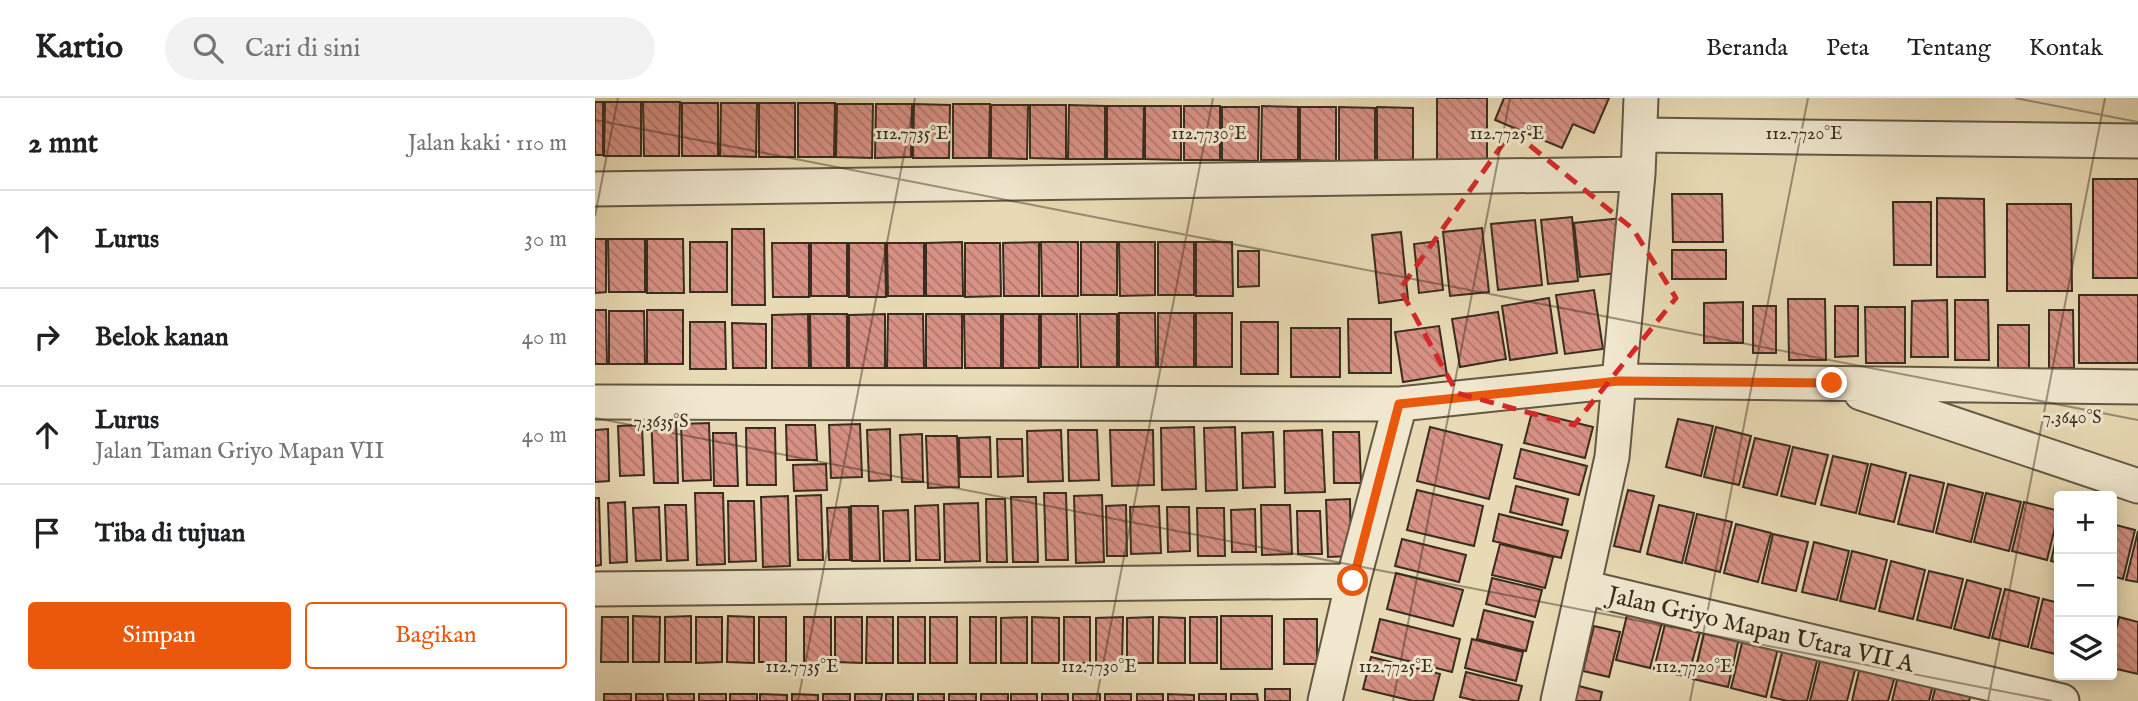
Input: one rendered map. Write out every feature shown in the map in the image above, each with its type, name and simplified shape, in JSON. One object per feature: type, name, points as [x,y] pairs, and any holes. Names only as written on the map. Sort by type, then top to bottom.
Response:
[{"type":"street","points":[[1558,701],[1612,457],[1638,174],[1641,98]]},
{"type":"street","points":[[1640,135],[2138,141]]},
{"type":"street","points":[[595,189],[1638,174]]},
{"type":"street","points":[[595,402],[1399,404],[1619,381],[2138,387]]},
{"type":"street","points":[[1832,383],[2138,486]]},
{"type":"street","points":[[1325,701],[1399,404]]},
{"type":"street","points":[[595,589],[1353,581]]},
{"type":"street","name":"Jalan Griyo Mapan Utara VII A","points":[[1583,587],[2062,701]]},
{"type":"highlighted area","points":[[1512,131],[1633,229],[1676,298],[1574,425],[1457,393],[1400,289]]},
{"type":"building","points":[[1437,98],[1487,98],[1487,162],[1437,162]]},
{"type":"building","points":[[1504,98],[1609,98],[1594,133],[1573,124],[1562,148],[1495,120]]},
{"type":"building","points":[[595,102],[603,102],[603,155],[595,155]]},
{"type":"building","points":[[605,102],[641,102],[641,156],[604,156]]},
{"type":"building","points":[[643,102],[680,102],[679,156],[644,156]]},
{"type":"building","points":[[682,103],[718,103],[718,156],[682,156]]},
{"type":"building","points":[[721,103],[757,103],[756,157],[720,156]]},
{"type":"building","points":[[759,103],[795,103],[795,157],[759,157]]},
{"type":"building","points":[[798,103],[835,103],[834,157],[798,157]]},
{"type":"building","points":[[837,104],[873,104],[872,158],[836,157]]},
{"type":"building","points":[[876,104],[912,104],[911,157],[875,158]]},
{"type":"building","points":[[914,104],[950,105],[949,158],[913,158]]},
{"type":"building","points":[[953,104],[990,104],[989,158],[953,158]]},
{"type":"building","points":[[991,105],[1028,105],[1027,159],[991,158]]},
{"type":"building","points":[[1030,105],[1066,105],[1066,159],[1030,158]]},
{"type":"building","points":[[1069,105],[1105,106],[1105,159],[1068,159]]},
{"type":"building","points":[[1107,106],[1144,106],[1143,159],[1107,159]]},
{"type":"building","points":[[1145,106],[1181,106],[1181,160],[1145,159]]},
{"type":"building","points":[[1184,106],[1220,106],[1220,160],[1184,160]]},
{"type":"building","points":[[1262,106],[1298,107],[1298,160],[1261,160]]},
{"type":"building","points":[[1222,107],[1259,107],[1258,161],[1222,160]]},
{"type":"building","points":[[1300,107],[1336,107],[1336,161],[1300,160]]},
{"type":"building","points":[[1339,107],[1375,108],[1375,161],[1339,161]]},
{"type":"building","points":[[1377,107],[1413,108],[1413,161],[1377,161]]},
{"type":"building","points":[[2093,179],[2138,179],[2138,278],[2093,278]]},
{"type":"building","points":[[1672,194],[1722,194],[1723,242],[1673,242]]},
{"type":"building","points":[[1937,198],[1984,199],[1985,277],[1937,277]]},
{"type":"building","points":[[1893,202],[1931,202],[1931,265],[1894,265]]},
{"type":"building","points":[[2007,204],[2071,204],[2072,291],[2007,291]]},
{"type":"building","points":[[1572,217],[1578,281],[1548,284],[1541,220]]},
{"type":"building","points":[[1622,218],[1628,272],[1580,277],[1574,223]]},
{"type":"building","points":[[1535,220],[1542,285],[1498,290],[1491,224]]},
{"type":"building","points":[[1482,228],[1489,292],[1450,296],[1443,232]]},
{"type":"building","points":[[732,229],[764,229],[765,305],[732,305]]},
{"type":"building","points":[[1401,232],[1408,299],[1379,303],[1372,235]]},
{"type":"building","points":[[595,239],[606,239],[606,292],[595,293]]},
{"type":"building","points":[[608,239],[645,239],[645,292],[609,292]]},
{"type":"building","points":[[647,239],[683,239],[684,293],[647,293]]},
{"type":"building","points":[[1438,241],[1443,290],[1419,293],[1414,244]]},
{"type":"building","points":[[690,242],[727,242],[727,292],[690,292]]},
{"type":"building","points":[[962,242],[963,296],[926,296],[926,243]]},
{"type":"building","points":[[1039,242],[1039,296],[1004,296],[1003,243]]},
{"type":"building","points":[[1041,242],[1078,242],[1078,296],[1042,296]]},
{"type":"building","points":[[1081,242],[1117,242],[1117,295],[1081,295]]},
{"type":"building","points":[[1119,242],[1155,242],[1155,295],[1120,296]]},
{"type":"building","points":[[1158,242],[1194,242],[1194,295],[1158,295]]},
{"type":"building","points":[[1196,242],[1232,242],[1233,296],[1196,296]]},
{"type":"building","points":[[772,243],[809,243],[809,297],[773,297]]},
{"type":"building","points":[[811,243],[847,243],[847,296],[811,296]]},
{"type":"building","points":[[849,243],[885,243],[886,297],[849,297]]},
{"type":"building","points":[[887,243],[924,243],[924,296],[888,296]]},
{"type":"building","points":[[965,243],[1000,243],[1001,296],[965,297]]},
{"type":"building","points":[[1672,250],[1726,250],[1726,279],[1672,279]]},
{"type":"building","points":[[1238,251],[1259,251],[1259,286],[1238,287]]},
{"type":"building","points":[[1594,290],[1603,349],[1565,354],[1556,295]]},
{"type":"building","points":[[2079,295],[2138,295],[2138,363],[2079,363]]},
{"type":"building","points":[[1549,298],[1557,353],[1510,360],[1502,306]]},
{"type":"building","points":[[1788,299],[1825,299],[1826,360],[1789,360]]},
{"type":"building","points":[[1947,300],[1948,357],[1911,357],[1912,301]]},
{"type":"building","points":[[1955,300],[1988,300],[1989,360],[1955,360]]},
{"type":"building","points":[[1743,302],[1743,343],[1704,343],[1704,303]]},
{"type":"building","points":[[1753,306],[1776,306],[1776,353],[1753,353]]},
{"type":"building","points":[[1835,306],[1858,306],[1858,356],[1835,357]]},
{"type":"building","points":[[1865,307],[1905,307],[1905,363],[1866,363]]},
{"type":"building","points":[[595,310],[606,310],[607,364],[595,364]]},
{"type":"building","points":[[647,310],[683,310],[683,364],[647,364]]},
{"type":"building","points":[[2049,310],[2073,310],[2074,368],[2049,368]]},
{"type":"building","points":[[609,311],[644,311],[645,364],[609,364]]},
{"type":"building","points":[[1498,312],[1506,359],[1460,367],[1452,319]]},
{"type":"building","points":[[1119,313],[1155,313],[1156,367],[1119,367]]},
{"type":"building","points":[[1158,313],[1194,313],[1194,367],[1158,367]]},
{"type":"building","points":[[1196,313],[1232,313],[1232,367],[1196,367]]},
{"type":"building","points":[[808,314],[809,368],[772,368],[772,315]]},
{"type":"building","points":[[810,314],[847,314],[847,368],[811,368]]},
{"type":"building","points":[[885,314],[885,368],[849,368],[849,315]]},
{"type":"building","points":[[888,314],[923,314],[924,368],[887,368]]},
{"type":"building","points":[[926,314],[962,314],[962,368],[926,368]]},
{"type":"building","points":[[964,314],[1001,314],[1001,368],[965,368]]},
{"type":"building","points":[[1003,314],[1039,314],[1039,368],[1003,368]]},
{"type":"building","points":[[1041,314],[1077,314],[1078,367],[1041,367]]},
{"type":"building","points":[[1080,314],[1117,314],[1117,367],[1081,367]]},
{"type":"building","points":[[1348,319],[1391,319],[1391,373],[1349,373]]},
{"type":"building","points":[[690,322],[725,322],[726,369],[690,369]]},
{"type":"building","points":[[1241,322],[1278,322],[1278,374],[1241,374]]},
{"type":"building","points":[[732,323],[766,324],[766,368],[733,368]]},
{"type":"building","points":[[1998,325],[2029,325],[2029,368],[1998,368]]},
{"type":"building","points":[[1439,326],[1447,375],[1403,382],[1395,332]]},
{"type":"building","points":[[1291,328],[1340,328],[1340,377],[1291,377]]},
{"type":"building","points":[[1532,412],[1593,427],[1585,458],[1524,443]]},
{"type":"building","points":[[651,416],[676,416],[678,483],[654,483]]},
{"type":"building","points":[[1678,419],[1713,426],[1701,476],[1666,467]]},
{"type":"building","points":[[709,423],[711,480],[683,481],[681,424]]},
{"type":"building","points":[[860,424],[862,477],[831,478],[829,425]]},
{"type":"building","points":[[642,425],[644,475],[620,476],[618,426]]},
{"type":"building","points":[[786,425],[815,425],[817,460],[787,460]]},
{"type":"building","points":[[1194,427],[1196,489],[1162,490],[1161,428]]},
{"type":"building","points":[[1235,427],[1237,490],[1206,491],[1204,428]]},
{"type":"building","points":[[1430,427],[1502,445],[1489,499],[1417,481]]},
{"type":"building","points":[[1716,427],[1751,436],[1739,485],[1704,477]]},
{"type":"building","points":[[746,428],[775,428],[776,485],[747,485]]},
{"type":"building","points":[[608,429],[609,481],[595,482],[595,430]]},
{"type":"building","points":[[890,429],[891,480],[869,481],[867,430]]},
{"type":"building","points":[[1061,430],[1063,481],[1028,482],[1027,431]]},
{"type":"building","points":[[1068,430],[1097,430],[1099,480],[1069,481]]},
{"type":"building","points":[[1110,430],[1153,430],[1154,485],[1112,486]]},
{"type":"building","points":[[1322,430],[1325,492],[1285,493],[1284,431]]},
{"type":"building","points":[[1273,432],[1275,487],[1243,488],[1242,433]]},
{"type":"building","points":[[1333,432],[1359,432],[1361,483],[1334,483]]},
{"type":"building","points":[[713,433],[736,433],[738,486],[714,486]]},
{"type":"building","points":[[922,434],[923,482],[902,482],[900,435]]},
{"type":"building","points":[[926,436],[957,436],[959,487],[928,488]]},
{"type":"building","points":[[990,437],[991,477],[960,477],[959,438]]},
{"type":"building","points":[[1755,438],[1790,446],[1777,495],[1743,487]]},
{"type":"building","points":[[997,439],[1022,439],[1023,476],[998,477]]},
{"type":"building","points":[[1793,447],[1828,455],[1815,504],[1781,496]]},
{"type":"building","points":[[1521,449],[1587,466],[1579,495],[1514,478]]},
{"type":"building","points":[[1833,456],[1868,464],[1856,513],[1821,505]]},
{"type":"building","points":[[826,464],[827,490],[794,491],[793,465]]},
{"type":"building","points":[[1871,464],[1906,473],[1894,522],[1859,514]]},
{"type":"building","points":[[1910,475],[1944,483],[1933,532],[1898,524]]},
{"type":"building","points":[[1948,484],[1983,493],[1971,542],[1936,533]]},
{"type":"building","points":[[1516,486],[1568,499],[1562,525],[1510,512]]},
{"type":"building","points":[[1417,490],[1483,506],[1474,546],[1407,530]]},
{"type":"building","points":[[1628,490],[1654,496],[1640,552],[1614,546]]},
{"type":"building","points":[[695,493],[723,493],[725,564],[697,565]]},
{"type":"building","points":[[1044,493],[1066,493],[1068,560],[1046,560]]},
{"type":"building","points":[[1986,493],[2021,502],[2009,551],[1974,542]]},
{"type":"building","points":[[821,495],[823,560],[798,560],[796,496]]},
{"type":"building","points":[[1102,495],[1104,562],[1076,563],[1074,496]]},
{"type":"building","points":[[788,496],[790,566],[763,567],[761,497]]},
{"type":"building","points":[[1011,497],[1036,497],[1038,562],[1013,562]]},
{"type":"building","points":[[595,498],[599,498],[601,565],[595,566]]},
{"type":"building","points":[[986,499],[1005,499],[1007,562],[987,562]]},
{"type":"building","points":[[1350,499],[1351,556],[1328,557],[1326,500]]},
{"type":"building","points":[[728,501],[754,501],[756,561],[729,562]]},
{"type":"building","points":[[625,502],[627,562],[610,563],[608,503]]},
{"type":"building","points":[[2024,502],[2054,510],[2054,531],[2047,560],[2012,551]]},
{"type":"building","points":[[978,503],[980,561],[945,562],[944,504]]},
{"type":"building","points":[[665,505],[686,505],[688,560],[667,561]]},
{"type":"building","points":[[938,505],[940,560],[916,560],[915,506]]},
{"type":"building","points":[[1126,505],[1127,556],[1107,556],[1106,506]]},
{"type":"building","points":[[1261,505],[1290,505],[1292,554],[1262,555]]},
{"type":"building","points":[[1659,505],[1694,513],[1682,563],[1647,554]]},
{"type":"building","points":[[851,506],[878,506],[880,561],[852,561]]},
{"type":"building","points":[[1159,506],[1161,553],[1131,554],[1130,507]]},
{"type":"building","points":[[659,507],[661,560],[636,561],[633,508]]},
{"type":"building","points":[[849,507],[850,560],[829,560],[827,508]]},
{"type":"building","points":[[1167,507],[1189,507],[1190,551],[1168,552]]},
{"type":"building","points":[[1197,508],[1224,508],[1225,556],[1198,556]]},
{"type":"building","points":[[1255,509],[1256,552],[1232,552],[1231,510]]},
{"type":"building","points":[[908,510],[910,561],[884,561],[883,511]]},
{"type":"building","points":[[1297,511],[1320,511],[1322,554],[1298,554]]},
{"type":"building","points":[[1499,514],[1568,531],[1561,558],[1493,541]]},
{"type":"building","points":[[1697,514],[1732,522],[1720,572],[1685,563]]},
{"type":"building","points":[[1736,524],[1771,533],[1758,582],[1724,573]]},
{"type":"building","points":[[2117,525],[2135,530],[2123,579],[2117,577]]},
{"type":"building","points":[[2138,531],[2138,582],[2126,580]]},
{"type":"building","points":[[1773,534],[1808,542],[1796,591],[1762,583]]},
{"type":"building","points":[[1402,539],[1466,555],[1459,582],[1395,566]]},
{"type":"building","points":[[1814,542],[1849,551],[1837,600],[1802,592]]},
{"type":"building","points":[[1500,544],[1553,557],[1545,588],[1492,575]]},
{"type":"building","points":[[1852,551],[1887,560],[1875,609],[1840,601]]},
{"type":"building","points":[[1891,561],[1925,570],[1913,619],[1879,611]]},
{"type":"building","points":[[1929,571],[1963,579],[1951,628],[1917,620]]},
{"type":"building","points":[[1396,573],[1463,590],[1453,626],[1387,609]]},
{"type":"building","points":[[1492,578],[1542,590],[1535,617],[1486,604]]},
{"type":"building","points":[[1967,580],[2001,589],[1989,638],[1954,629]]},
{"type":"building","points":[[2005,589],[2039,598],[2028,647],[1992,638]]},
{"type":"building","points":[[2043,599],[2054,602],[2054,654],[2031,648]]},
{"type":"building","points":[[1484,610],[1533,622],[1526,651],[1477,639]]},
{"type":"building","points":[[1628,611],[1663,619],[1650,668],[1616,660]]},
{"type":"building","points":[[633,616],[660,617],[659,662],[633,662]]},
{"type":"building","points":[[691,616],[691,662],[665,662],[665,617]]},
{"type":"building","points":[[728,616],[754,617],[754,663],[727,662]]},
{"type":"building","points":[[1221,616],[1272,616],[1272,669],[1221,669]]},
{"type":"building","points":[[602,617],[628,617],[628,662],[601,662]]},
{"type":"building","points":[[696,617],[722,617],[722,662],[696,663]]},
{"type":"building","points":[[759,617],[786,617],[786,662],[759,662]]},
{"type":"building","points":[[804,617],[831,617],[831,663],[804,663]]},
{"type":"building","points":[[835,617],[862,617],[862,663],[835,662]]},
{"type":"building","points":[[867,617],[893,617],[893,663],[866,663]]},
{"type":"building","points":[[898,617],[925,617],[925,663],[898,663]]},
{"type":"building","points":[[930,617],[957,617],[957,663],[930,663]]},
{"type":"building","points":[[970,617],[996,617],[996,663],[970,663]]},
{"type":"building","points":[[1027,617],[1027,663],[1001,663],[1001,618]]},
{"type":"building","points":[[1032,617],[1059,618],[1059,663],[1032,663]]},
{"type":"building","points":[[1064,617],[1090,617],[1090,663],[1064,663]]},
{"type":"building","points":[[1123,617],[1122,663],[1096,663],[1096,618]]},
{"type":"building","points":[[1153,617],[1153,663],[1127,663],[1127,618]]},
{"type":"building","points":[[1159,617],[1185,618],[1185,663],[1158,663]]},
{"type":"building","points":[[1190,617],[1217,617],[1217,663],[1190,663]]},
{"type":"building","points":[[2119,617],[2138,622],[2138,674],[2117,669]]},
{"type":"building","points":[[1284,619],[1317,619],[1317,664],[1284,664]]},
{"type":"building","points":[[1380,619],[1460,639],[1452,672],[1372,652]]},
{"type":"building","points":[[1666,620],[1701,629],[1688,677],[1654,669]]},
{"type":"building","points":[[1594,626],[1620,632],[1609,677],[1583,671]]},
{"type":"building","points":[[1705,630],[1739,638],[1728,687],[1693,679]]},
{"type":"building","points":[[1472,639],[1523,652],[1516,681],[1465,668]]},
{"type":"building","points":[[1743,639],[1778,648],[1766,697],[1731,688]]},
{"type":"building","points":[[1783,648],[1818,657],[1807,701],[1787,701],[1771,697]]},
{"type":"building","points":[[1371,657],[1440,674],[1433,701],[1413,701],[1363,689]]},
{"type":"building","points":[[1821,657],[1856,666],[1847,701],[1810,701]]},
{"type":"building","points":[[1860,667],[1895,676],[1888,701],[1852,701]]},
{"type":"building","points":[[1466,672],[1522,686],[1518,701],[1477,701],[1460,697]]},
{"type":"building","points":[[1898,676],[1933,685],[1929,701],[1892,701]]},
{"type":"building","points":[[1936,685],[1971,694],[1969,701],[1932,701]]},
{"type":"building","points":[[1579,686],[1602,692],[1600,701],[1575,701]]},
{"type":"building","points":[[1265,689],[1290,689],[1290,701],[1265,701]]},
{"type":"building","points":[[604,694],[631,694],[631,701],[604,701]]},
{"type":"building","points":[[636,694],[663,694],[663,701],[636,701]]},
{"type":"building","points":[[667,694],[694,694],[694,701],[668,701]]},
{"type":"building","points":[[699,694],[726,694],[726,701],[699,701]]},
{"type":"building","points":[[730,694],[757,694],[757,701],[730,701]]},
{"type":"building","points":[[760,694],[787,695],[787,701],[760,701]]},
{"type":"building","points":[[792,694],[818,695],[818,701],[792,701]]},
{"type":"building","points":[[823,694],[850,694],[850,701],[823,701]]},
{"type":"building","points":[[855,694],[882,694],[881,701],[855,701]]},
{"type":"building","points":[[886,694],[913,694],[913,701],[886,701]]},
{"type":"building","points":[[918,694],[944,694],[944,701],[918,701]]},
{"type":"building","points":[[949,694],[976,694],[976,701],[949,701]]},
{"type":"building","points":[[981,694],[1008,694],[1008,701],[981,701]]},
{"type":"building","points":[[1011,694],[1037,694],[1037,701],[1011,701]]},
{"type":"building","points":[[1042,694],[1068,694],[1068,701],[1042,701]]},
{"type":"building","points":[[1073,694],[1100,694],[1100,701],[1073,701]]},
{"type":"building","points":[[1105,694],[1131,694],[1131,701],[1105,701]]},
{"type":"building","points":[[1137,694],[1163,694],[1163,701],[1137,701]]},
{"type":"building","points":[[1168,694],[1194,695],[1194,701],[1168,701]]},
{"type":"building","points":[[1199,694],[1226,694],[1226,701],[1199,701]]},
{"type":"building","points":[[1231,694],[1257,694],[1258,701],[1231,701]]},
{"type":"route","points":[[1353,581],[1399,404],[1619,381],[1832,383]]}]
